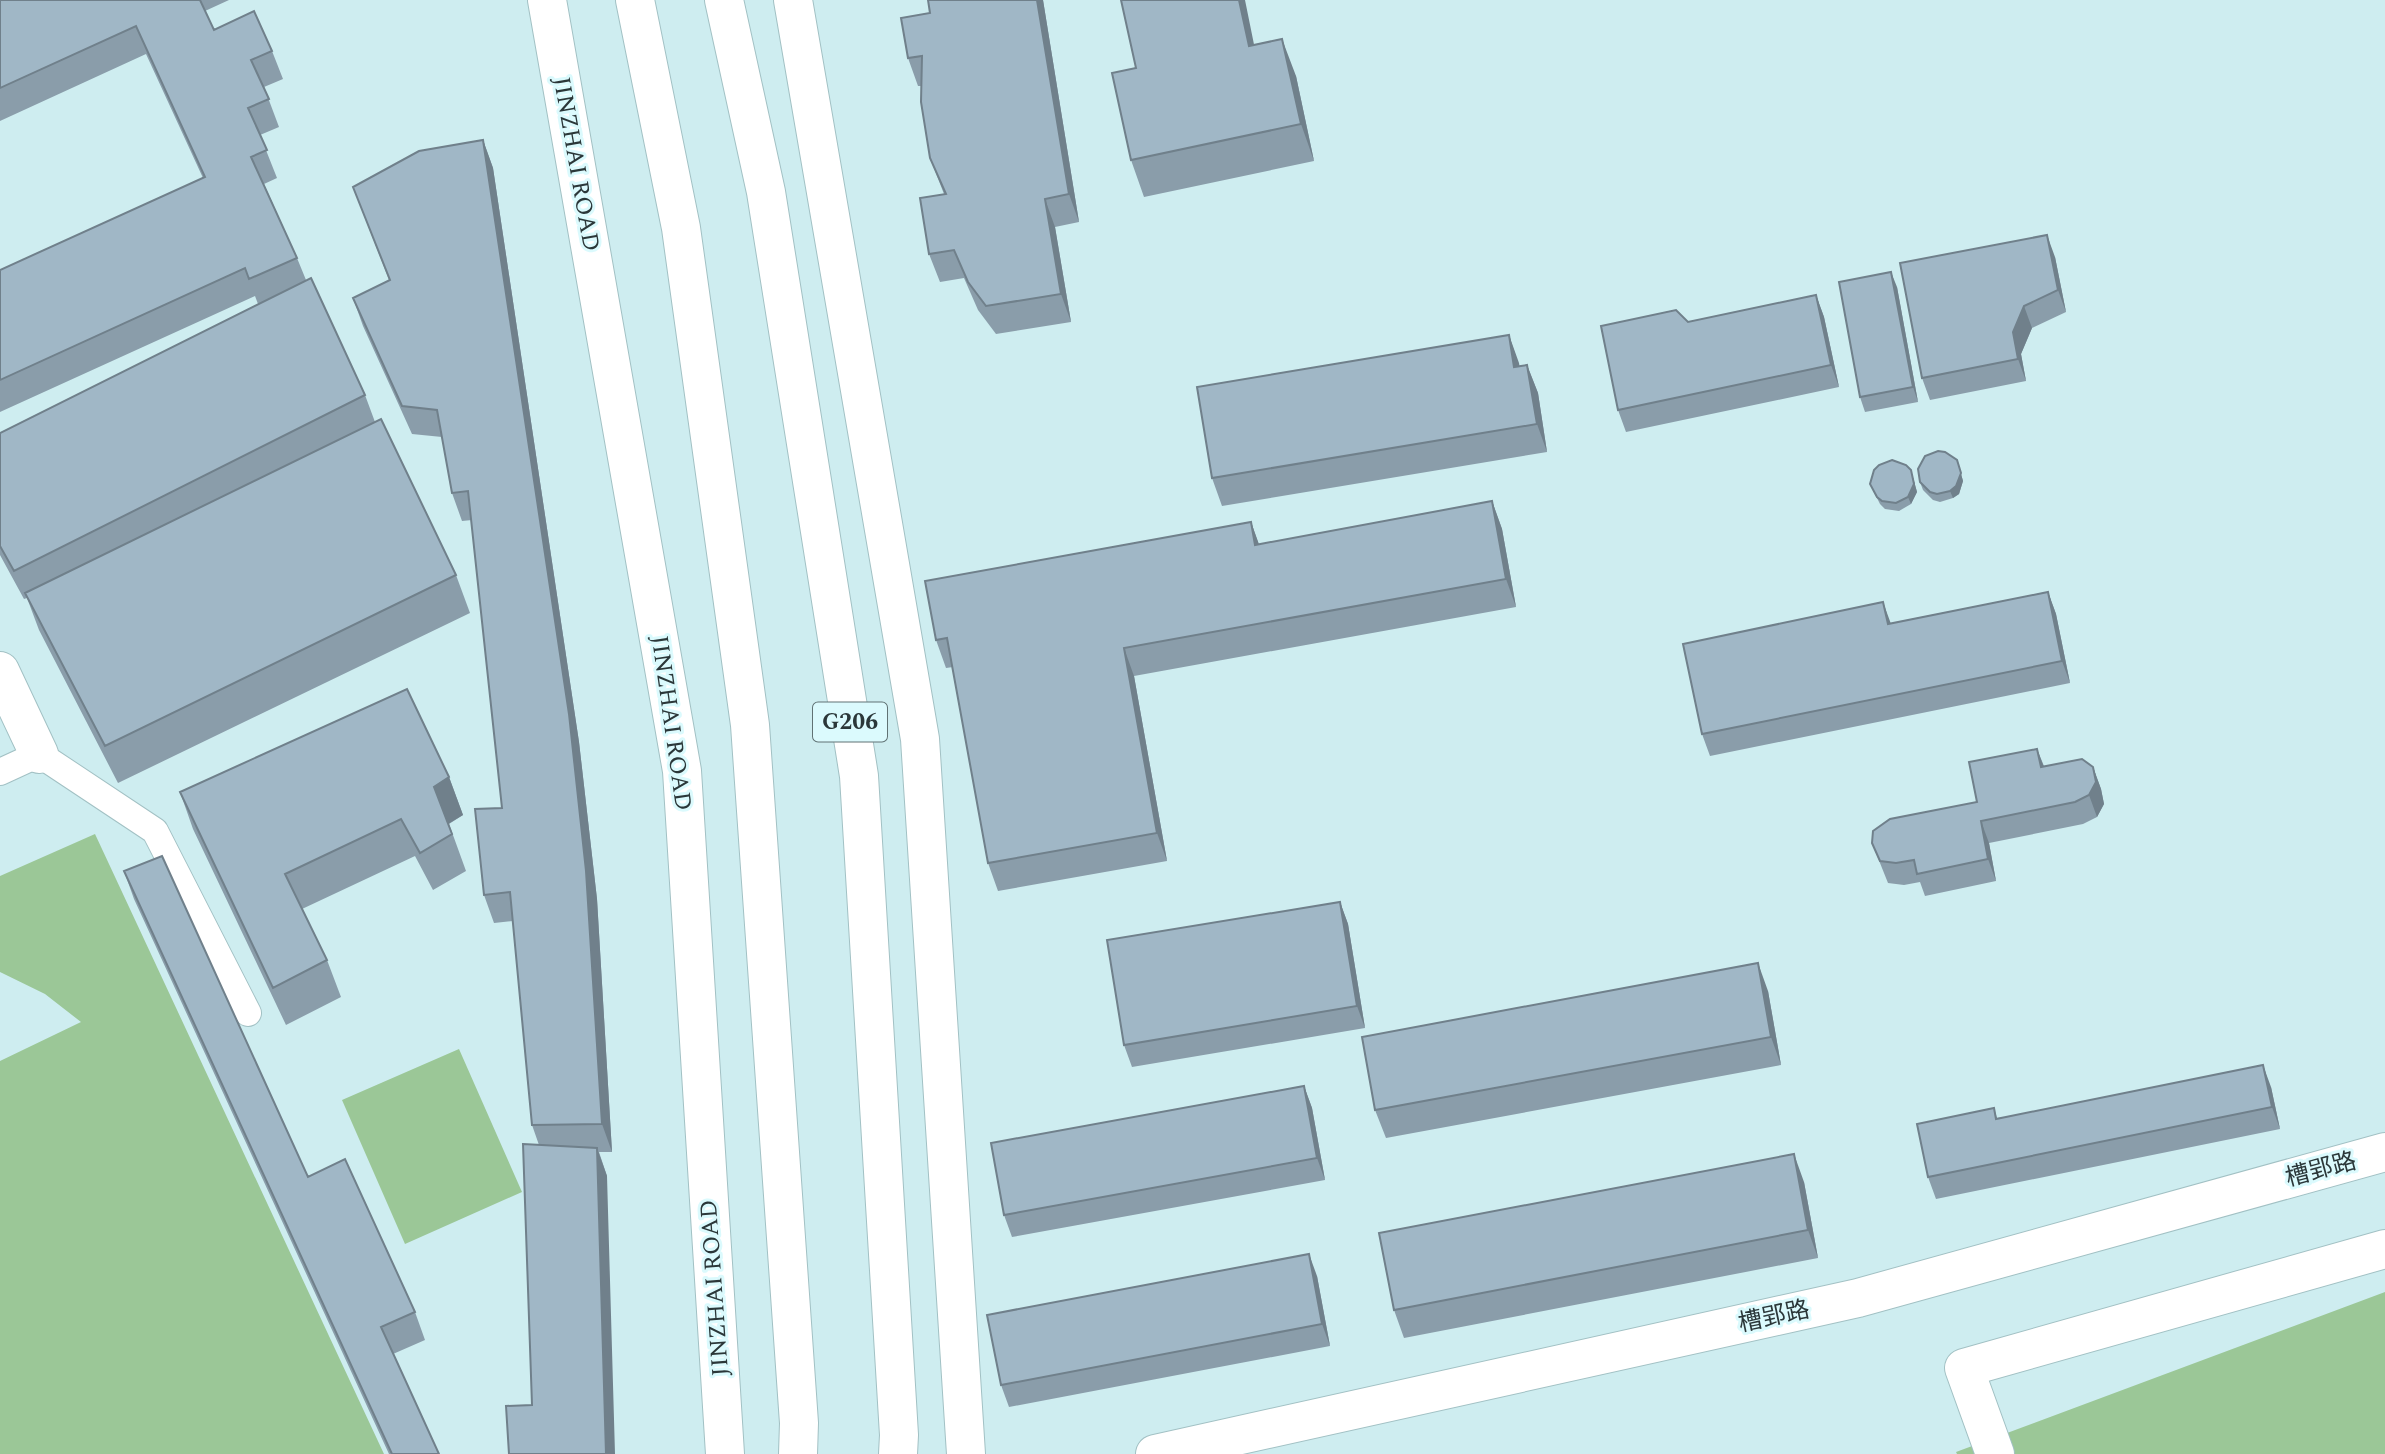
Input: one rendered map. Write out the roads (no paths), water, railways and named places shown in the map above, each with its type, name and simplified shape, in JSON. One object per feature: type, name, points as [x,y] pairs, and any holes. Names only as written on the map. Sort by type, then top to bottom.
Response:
[{"type":"main road","name":"JINZHAI ROAD","points":[[547,0],[682,771],[725,1454]]},
{"type":"main road","points":[[635,0],[681,228],[750,725],[799,1423],[798,1454]]},
{"type":"main road","name":"G206","points":[[724,0],[765,192],[859,776],[898,1454]]},
{"type":"main road","points":[[793,0],[920,739],[966,1454]]},
{"type":"main road","points":[[0,671],[39,754]]},
{"type":"main road","name":"槽郢路","points":[[1155,1454],[1858,1298],[2385,1152]]},
{"type":"main road","points":[[1995,1454],[1964,1368],[2385,1249]]},
{"type":"lane","points":[[0,772],[39,754],[155,831],[248,1013]]}]
